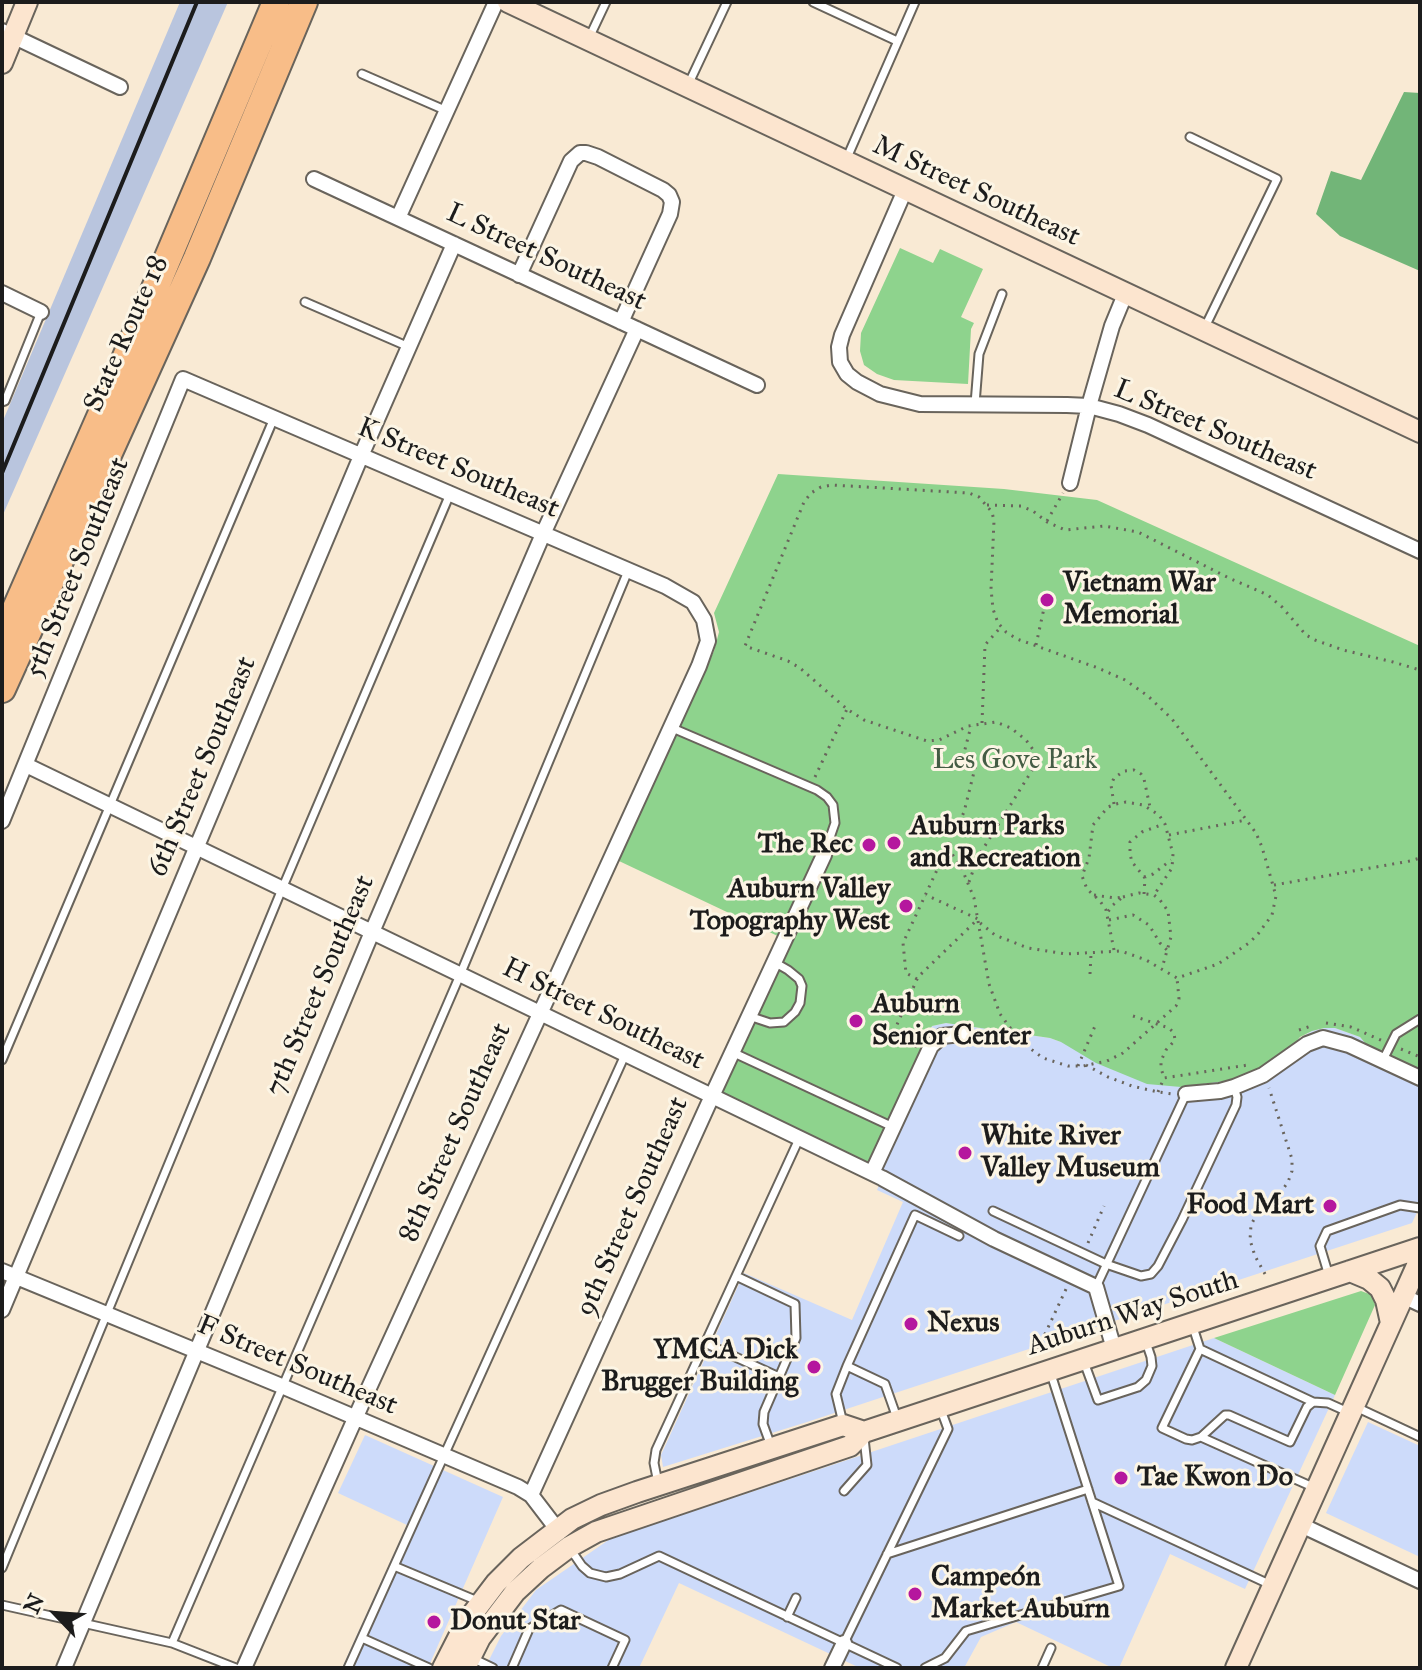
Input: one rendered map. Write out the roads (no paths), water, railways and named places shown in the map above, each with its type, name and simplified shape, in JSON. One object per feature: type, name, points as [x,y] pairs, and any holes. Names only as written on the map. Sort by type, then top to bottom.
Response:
[{"type":"highway","name":"State Route 18","points":[[2,640],[106,404],[276,2]]},
{"type":"highway","name":"State Route 18","points":[[2,689],[197,258],[304,2]]},
{"type":"main road","points":[[2,63],[7,34],[27,2]]},
{"type":"main road","name":"M Street Southeast","points":[[508,2],[1420,432]]},
{"type":"main road","name":"Auburn Way South","points":[[467,1662],[480,1638],[515,1592],[569,1547],[596,1532],[850,1446],[864,1432],[898,1420],[1420,1248]]},
{"type":"main road","points":[[1236,1668],[1391,1323],[1412,1300],[1420,1259]]},
{"type":"main road","points":[[1350,1271],[1369,1279],[1380,1288],[1391,1323]]},
{"type":"main road","points":[[443,1668],[460,1632],[496,1583],[521,1558],[572,1519],[601,1505],[843,1425],[864,1432]]},
{"type":"main road","points":[[557,1529],[569,1547]]},
{"type":"street","points":[[398,218],[496,2]]},
{"type":"street","points":[[7,34],[120,87]]},
{"type":"street","points":[[519,275],[571,161],[580,153],[598,157],[663,190],[672,202],[670,214],[621,322]]},
{"type":"street","name":"L Street Southeast","points":[[314,179],[757,385]]},
{"type":"street","name":"L Street Southeast","points":[[905,190],[843,331],[840,362],[851,378],[901,400],[929,404],[1089,406],[1148,425],[1420,551]]},
{"type":"street","name":"6th Street Southeast","points":[[2,1310],[9,1274],[197,848],[361,456],[454,244]]},
{"type":"street","points":[[1070,483],[1112,326],[1126,292]]},
{"type":"street","points":[[2,293],[41,312]]},
{"type":"street","name":"7th Street Southeast","points":[[64,1668],[372,932],[543,534],[637,329]]},
{"type":"street","name":"K Street Southeast","points":[[183,379],[665,586],[687,598],[697,607],[704,620]]},
{"type":"street","name":"5th Street Southeast","points":[[2,821],[183,379]]},
{"type":"street","name":"8th Street Southeast","points":[[244,1668],[706,650],[708,631],[704,620]]},
{"type":"street","name":"H Street Southeast","points":[[26,765],[872,1173],[994,1239],[1096,1287]]},
{"type":"street","name":"9th Street Southeast","points":[[531,1495],[824,855]]},
{"type":"street","points":[[872,1173],[932,1044],[940,1038],[962,1034]]},
{"type":"street","points":[[1186,1094],[1234,1087],[1263,1075],[1307,1044],[1323,1038],[1340,1042],[1420,1078]]},
{"type":"street","name":"F Street Southeast","points":[[9,1274],[518,1487],[531,1495],[557,1529]]},
{"type":"street","points":[[1096,1287],[1114,1349]]},
{"type":"street","points":[[1301,1525],[1420,1581]]},
{"type":"street","points":[[832,1668],[844,1643]]},
{"type":"lane","points":[[589,40],[606,2]]},
{"type":"lane","points":[[686,88],[727,2]]},
{"type":"lane","points":[[813,2],[897,41]]},
{"type":"lane","points":[[845,162],[915,2]]},
{"type":"lane","points":[[362,74],[447,111]]},
{"type":"lane","points":[[1190,137],[1277,179],[1204,329]]},
{"type":"lane","points":[[975,404],[979,354],[1002,294]]},
{"type":"lane","points":[[305,302],[409,347]]},
{"type":"lane","points":[[2,402],[41,312]]},
{"type":"lane","points":[[2,1060],[274,418]]},
{"type":"lane","points":[[2,1568],[282,889],[450,494]]},
{"type":"lane","points":[[172,1643],[460,975],[628,571]]},
{"type":"lane","points":[[670,727],[827,797],[833,805],[835,823],[824,855]]},
{"type":"lane","points":[[749,1016],[770,1023],[784,1022],[800,1003],[802,986],[799,979],[774,962]]},
{"type":"lane","points":[[1383,1060],[1396,1034],[1420,1019]]},
{"type":"lane","points":[[732,1052],[893,1127]]},
{"type":"lane","points":[[348,1668],[625,1055]]},
{"type":"lane","points":[[993,1211],[1106,1264],[1141,1276],[1151,1274],[1182,1220],[1236,1105],[1234,1087]]},
{"type":"lane","points":[[1096,1287],[1186,1094]]},
{"type":"lane","points":[[659,1485],[654,1454],[799,1139]]},
{"type":"lane","points":[[1330,1278],[1320,1246],[1327,1231],[1400,1205],[1420,1208]]},
{"type":"lane","points":[[843,1425],[836,1394],[915,1215],[959,1236]]},
{"type":"lane","points":[[736,1276],[795,1304],[796,1338],[764,1412],[763,1424],[772,1448]]},
{"type":"lane","points":[[1191,1324],[1200,1349],[1313,1402],[1352,1410],[1420,1437]]},
{"type":"lane","points":[[1084,1360],[1098,1400],[1138,1387],[1146,1380],[1152,1366],[1145,1339]]},
{"type":"lane","points":[[705,1343],[779,1377]]},
{"type":"lane","points":[[1200,1349],[1162,1428],[1192,1440],[1201,1437],[1225,1415],[1229,1415],[1290,1442],[1307,1407],[1313,1402]]},
{"type":"lane","points":[[847,1366],[885,1384],[898,1420]]},
{"type":"lane","points":[[925,1668],[945,1658],[966,1631],[1119,1586],[1050,1371]]},
{"type":"lane","points":[[844,1643],[948,1429],[940,1407]]},
{"type":"lane","points":[[844,1491],[867,1465],[864,1432]]},
{"type":"lane","points":[[1201,1437],[1317,1489]]},
{"type":"lane","points":[[887,1554],[1088,1489]]},
{"type":"lane","points":[[1092,1502],[1273,1586]]},
{"type":"lane","points":[[569,1547],[582,1566],[598,1576],[613,1576],[659,1556],[897,1668]]},
{"type":"lane","points":[[394,1566],[480,1602]]},
{"type":"lane","points":[[787,1617],[796,1598]]},
{"type":"lane","points":[[2,1605],[172,1643],[236,1668]]},
{"type":"lane","points":[[512,1668],[529,1629],[561,1610],[625,1640],[612,1668]]},
{"type":"lane","points":[[362,1638],[429,1668]]},
{"type":"lane","points":[[1042,1668],[1051,1648]]},
{"type":"lane","points":[[467,1662],[493,1668]]},
{"type":"railway","points":[[2,473],[197,2]]},
{"type":"place","name":"Vietnam War Memorial","points":[[1047,600]]},
{"type":"place","name":"Auburn Parks and Recreation","points":[[894,843]]},
{"type":"place","name":"The Rec","points":[[869,845]]},
{"type":"place","name":"Auburn Valley Topography West","points":[[906,906]]},
{"type":"place","name":"Auburn Senior Center","points":[[856,1021]]},
{"type":"place","name":"White River Valley Museum","points":[[965,1153]]},
{"type":"place","name":"Food Mart","points":[[1330,1206]]},
{"type":"place","name":"Nexus","points":[[911,1324]]},
{"type":"place","name":"YMCA Dick Brugger Building","points":[[814,1367]]},
{"type":"place","name":"Tae Kwon Do","points":[[1121,1478]]},
{"type":"place","name":"Campeón Market Auburn","points":[[915,1594]]},
{"type":"place","name":"Donut Star","points":[[434,1622]]},
{"type":"park label","name":"Les Gove Park","points":[[1015,761]]}]
